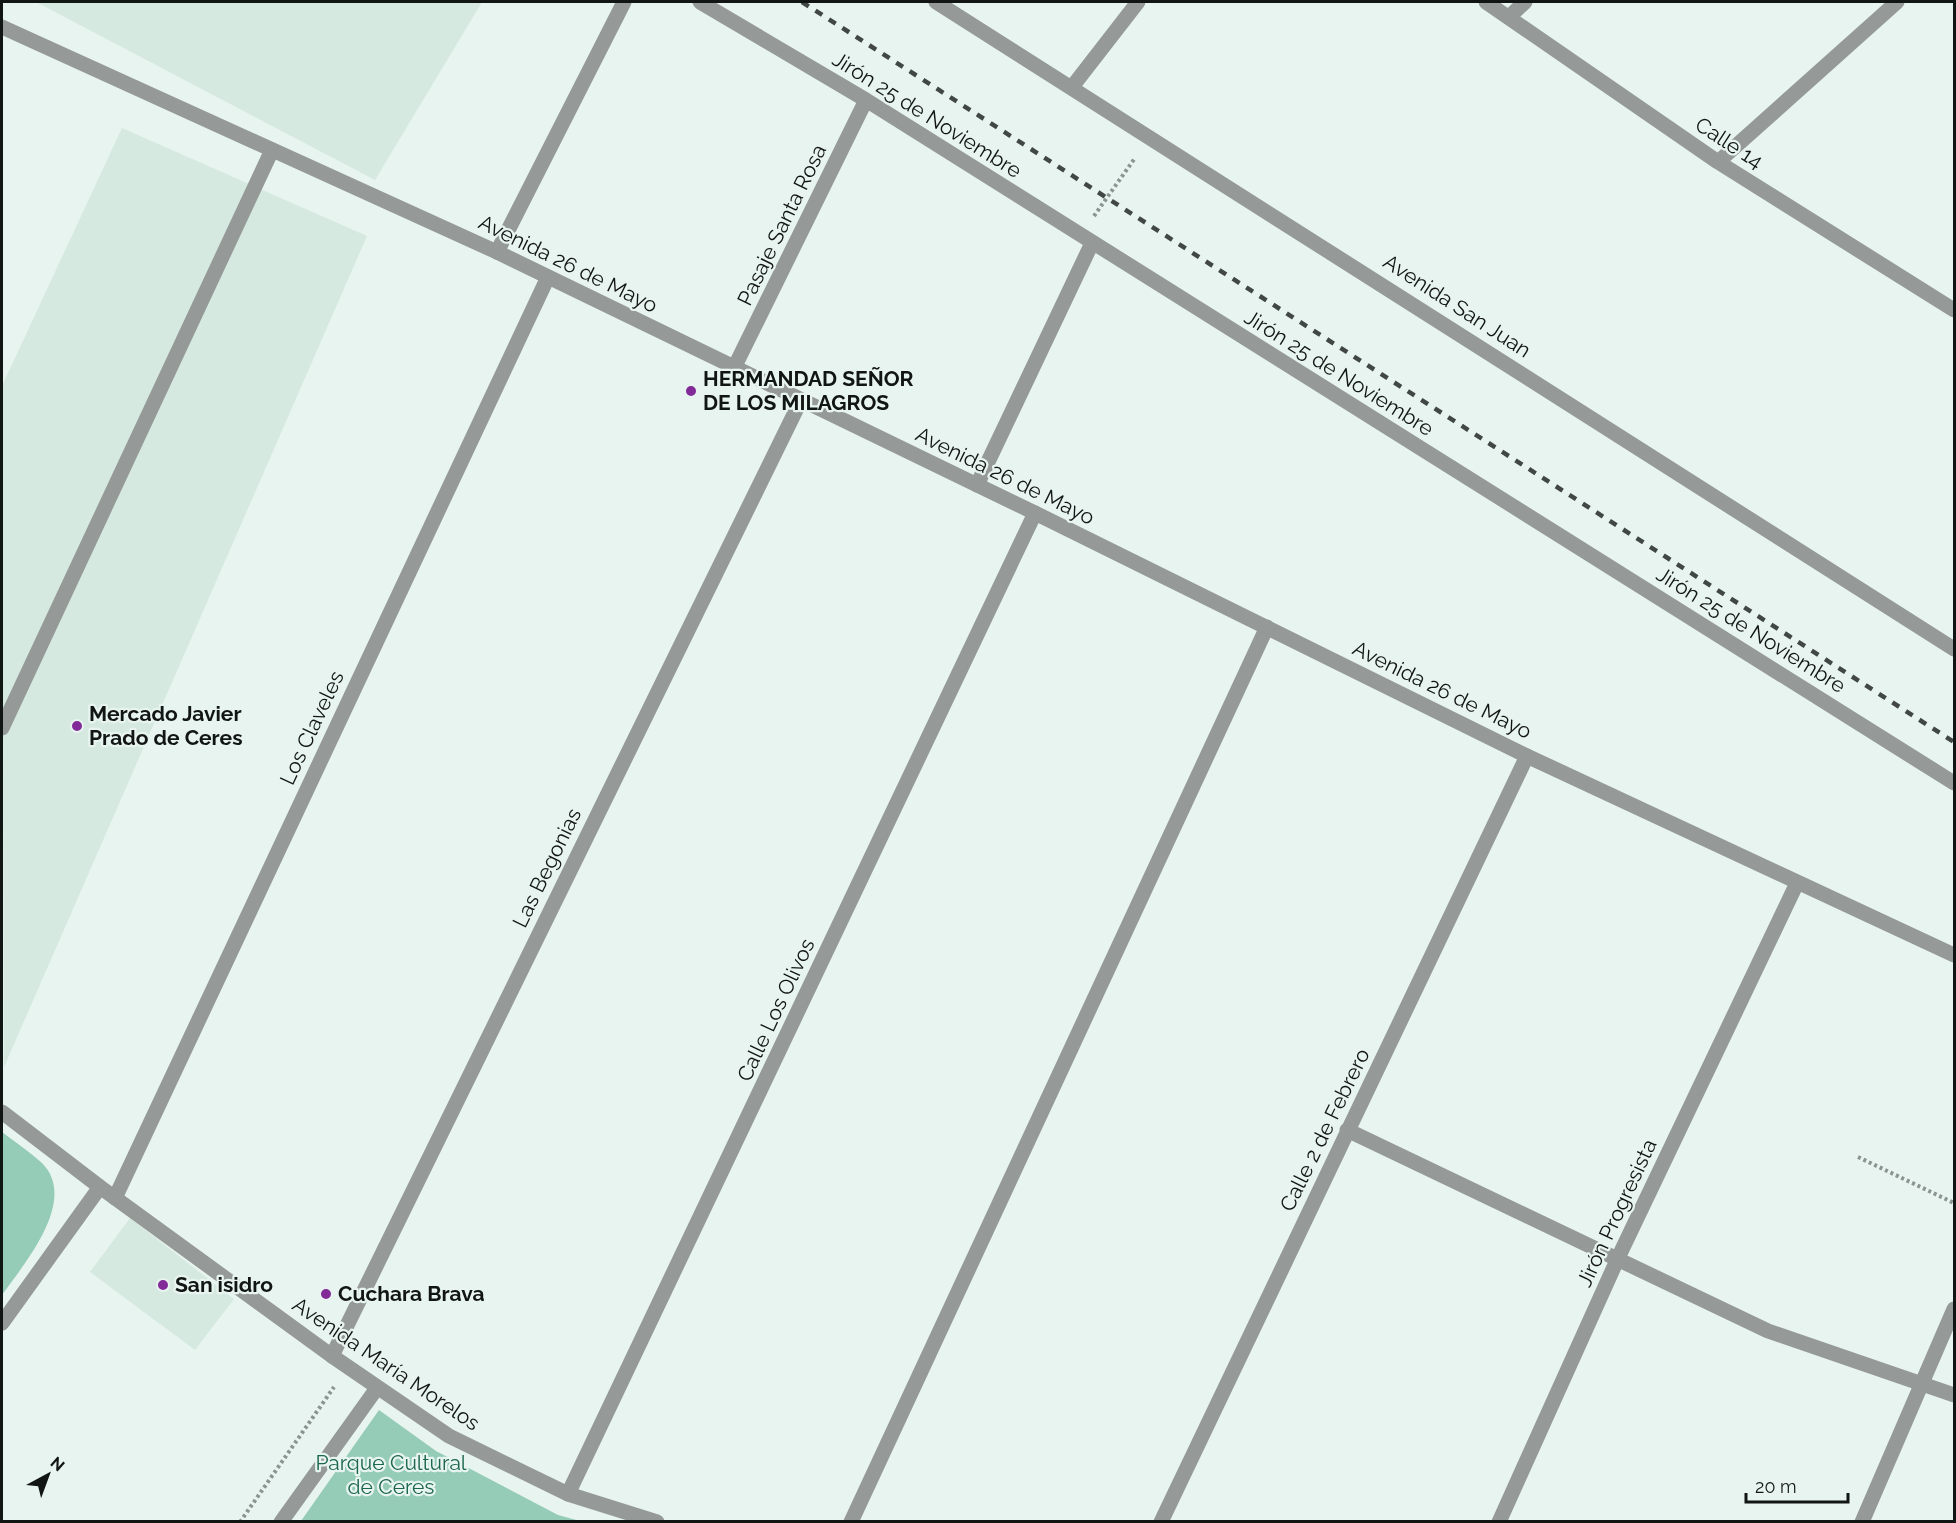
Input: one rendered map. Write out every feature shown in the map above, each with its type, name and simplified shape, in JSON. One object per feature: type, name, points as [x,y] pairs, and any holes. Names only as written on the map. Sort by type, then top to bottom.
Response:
[{"type":"street","points":[[497,252],[624,2]]},
{"type":"street","name":"Jirón 25 de Noviembre","points":[[700,2],[867,100],[1954,783]]},
{"type":"street","name":"Avenida San Juan","points":[[936,2],[1151,136],[1954,649]]},
{"type":"street","points":[[1072,87],[1138,2]]},
{"type":"street","name":"Calle 14","points":[[1486,2],[1718,162],[1954,310]]},
{"type":"street","points":[[1509,17],[1525,2]]},
{"type":"street","points":[[1718,162],[1897,2]]},
{"type":"street","name":"Avenida 26 de Mayo","points":[[3,31],[497,252],[1035,513],[1527,756],[1954,955]]},
{"type":"street","name":"Pasaje Santa Rosa","points":[[734,368],[867,100]]},
{"type":"street","points":[[2,728],[272,150]]},
{"type":"street","points":[[977,485],[1086,239]]},
{"type":"street","name":"Los Claveles","points":[[115,1198],[548,277]]},
{"type":"street","name":"Las Begonias","points":[[332,1356],[801,400]]},
{"type":"street","name":"Calle Los Olivos","points":[[568,1494],[1035,513]]},
{"type":"street","points":[[851,1521],[1266,627]]},
{"type":"street","name":"Calle 2 de Febrero","points":[[1161,1521],[1527,756]]},
{"type":"street","name":"Jirón Progresista","points":[[1499,1521],[1618,1258],[1797,883]]},
{"type":"street","name":"Avenida María Morelos","points":[[2,1112],[100,1187],[332,1356],[449,1436],[568,1494],[657,1521]]},
{"type":"street","points":[[1347,1130],[1768,1331],[1954,1395]]},
{"type":"street","points":[[2,1323],[100,1187]]},
{"type":"street","points":[[1862,1521],[1954,1309]]},
{"type":"street","points":[[281,1521],[377,1388]]},
{"type":"path","points":[[1086,239],[1151,136]]},
{"type":"path","points":[[1858,1157],[1954,1203]]},
{"type":"path","points":[[240,1521],[348,1367]]},
{"type":"shaded area","points":[[36,2],[482,2],[375,180]]},
{"type":"shaded area","name":"Mercado Javier Prado de Ceres","points":[[122,128],[367,236],[4,1067],[2,386]]},
{"type":"shaded area","name":"San isidro","points":[[130,1218],[234,1299],[195,1350],[90,1272]]},
{"type":"green space","points":[[2,1132],[42,1163],[52,1178],[54,1195],[51,1213],[44,1231],[2,1295]]},
{"type":"green space","name":"Parque Cultural de Ceres","points":[[379,1410],[436,1451],[558,1515],[580,1521],[301,1521]]},
{"type":"railway","points":[[802,2],[1954,742]]},
{"type":"place","name":"HERMANDAD SEÑOR DE LOS MILAGROS","points":[[691,391]]},
{"type":"place","name":"Mercado Javier Prado de Ceres","points":[[77,726]]},
{"type":"place","name":"San isidro","points":[[163,1285]]},
{"type":"place","name":"Cuchara Brava","points":[[326,1294]]}]
